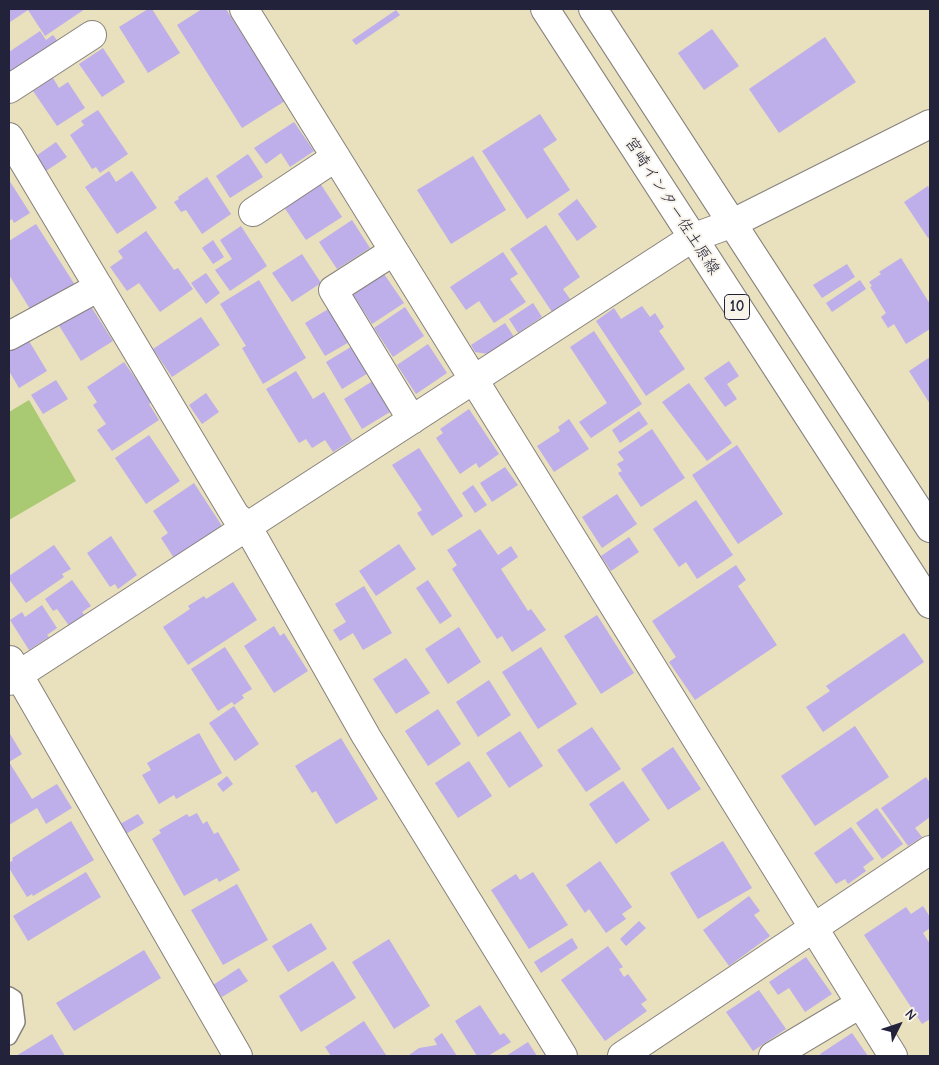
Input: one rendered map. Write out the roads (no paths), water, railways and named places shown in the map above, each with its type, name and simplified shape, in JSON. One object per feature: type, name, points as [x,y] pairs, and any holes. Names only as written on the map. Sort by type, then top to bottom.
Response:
[{"type":"street","points":[[244,9],[893,1056]]},
{"type":"street","name":"宮崎インター佐土原線","points":[[545,9],[930,604]]},
{"type":"street","points":[[593,9],[930,528]]},
{"type":"street","points":[[9,89],[92,35]]},
{"type":"street","points":[[238,1056],[12,671],[247,526],[692,238],[733,222],[930,124]]},
{"type":"street","points":[[9,137],[235,515],[247,526],[366,736],[563,1056]]},
{"type":"street","points":[[253,212],[336,157]]},
{"type":"street","points":[[394,251],[333,290],[412,420]]},
{"type":"street","points":[[9,336],[99,287]]},
{"type":"street","points":[[622,1056],[930,850]]},
{"type":"street","points":[[774,1056],[860,1004]]},
{"type":"lane","points":[[9,995],[14,998],[17,1022],[9,1037]]}]
